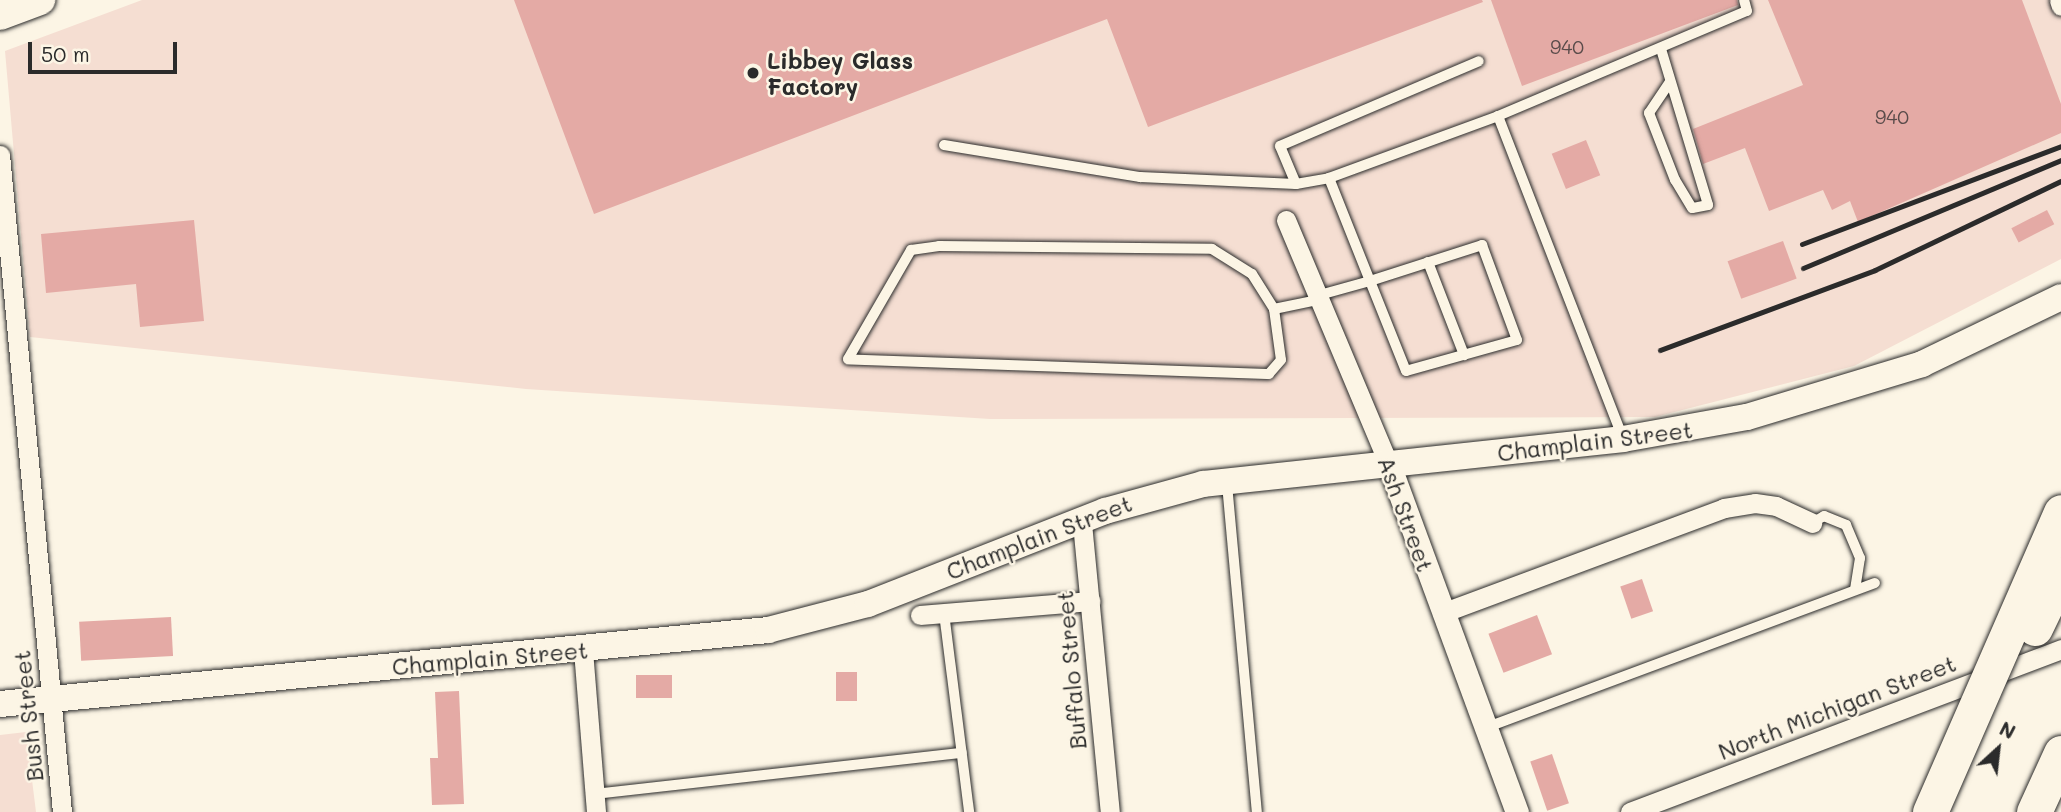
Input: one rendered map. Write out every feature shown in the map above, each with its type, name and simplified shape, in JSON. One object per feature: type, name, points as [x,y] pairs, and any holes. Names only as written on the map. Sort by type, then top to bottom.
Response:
[{"type":"highway","points":[[1930,812],[2061,512]]},
{"type":"highway","points":[[1946,812],[2061,574]]},
{"type":"highway","points":[[2034,812],[2061,753]]},
{"type":"main road","points":[[0,15],[40,0]]},
{"type":"main road","name":"Champlain Street","points":[[0,704],[583,650],[768,630],[825,617],[1082,523],[1142,498],[1227,480],[1390,467],[1701,428],[1815,400],[1922,365],[2061,297]]},
{"type":"street","points":[[2059,0],[2061,6]]},
{"type":"street","name":"Bush Street","points":[[0,155],[62,812]]},
{"type":"street","name":"Ash Street","points":[[1286,220],[1390,467],[1517,812]]},
{"type":"street","points":[[1442,613],[1724,508],[1755,503],[1776,506],[1812,523]]},
{"type":"street","name":"Buffalo Street","points":[[1082,523],[1110,812]]},
{"type":"street","name":"Champlain Street","points":[[920,615],[1090,601]]},
{"type":"street","name":"North Michigan Street","points":[[1630,812],[1662,806],[2061,649]]},
{"type":"street","points":[[583,650],[595,803]]},
{"type":"lane","points":[[944,145],[1140,177],[1296,184],[1329,178],[1498,116],[1747,11],[1744,0]]},
{"type":"lane","points":[[1661,49],[1671,91],[1708,205],[1692,208],[1675,180],[1649,113],[1669,83]]},
{"type":"lane","points":[[1296,184],[1280,146],[1479,61]]},
{"type":"lane","points":[[1498,116],[1623,439]]},
{"type":"lane","points":[[1274,309],[1317,298],[1370,281],[1428,262],[1482,245],[1517,340],[1406,371],[1370,281],[1329,178]]},
{"type":"lane","points":[[939,246],[1212,249],[1252,274],[1274,309],[1281,360],[1269,374],[848,359],[911,250],[939,246]]},
{"type":"lane","points":[[1428,262],[1464,355]]},
{"type":"lane","points":[[1227,480],[1256,812]]},
{"type":"lane","points":[[1812,523],[1824,516],[1846,525],[1860,558],[1855,590]]},
{"type":"lane","points":[[1484,728],[1875,583]]},
{"type":"lane","points":[[944,613],[969,812]]},
{"type":"lane","points":[[595,803],[962,753]]},
{"type":"shaded area","points":[[142,0],[2061,0],[2061,259],[1854,366],[1655,417],[990,419],[526,389],[30,337],[5,51]]},
{"type":"shaded area","points":[[26,732],[36,812],[0,812],[0,735]]},
{"type":"building","name":"Libbey Glass Factory","points":[[514,0],[1483,2],[1148,127],[1107,19],[594,214]]},
{"type":"building","points":[[1491,0],[1737,0],[1738,5],[1522,86]]},
{"type":"building","points":[[1768,0],[2022,0],[2061,104],[2061,133],[1858,222],[1850,201],[1832,210],[1823,190],[1769,211],[1745,148],[1703,164],[1693,129],[1803,85]]},
{"type":"building","points":[[1586,140],[1600,175],[1566,189],[1552,154]]},
{"type":"building","points":[[2047,210],[2054,224],[2019,242],[2011,228]]},
{"type":"building","points":[[194,220],[204,321],[140,327],[136,284],[46,293],[41,234]]},
{"type":"building","points":[[1783,241],[1797,279],[1741,299],[1728,261]]},
{"type":"building","points":[[1642,579],[1653,611],[1631,619],[1620,586]]},
{"type":"building","points":[[1537,615],[1552,654],[1504,673],[1488,634]]},
{"type":"building","points":[[171,617],[173,656],[81,661],[79,622]]},
{"type":"building","points":[[836,672],[857,672],[857,701],[836,701]]},
{"type":"building","points":[[636,675],[672,675],[672,698],[636,698]]},
{"type":"building","points":[[459,691],[464,804],[432,805],[430,758],[438,758],[435,692]]},
{"type":"building","points":[[1552,754],[1569,803],[1547,811],[1530,761]]},
{"type":"railway","points":[[1802,244],[2061,146]]},
{"type":"railway","points":[[1803,268],[2061,160]]},
{"type":"railway","points":[[1660,350],[1875,270],[2061,181]]},
{"type":"place","name":"Libbey Glass Factory","points":[[753,73]]}]
